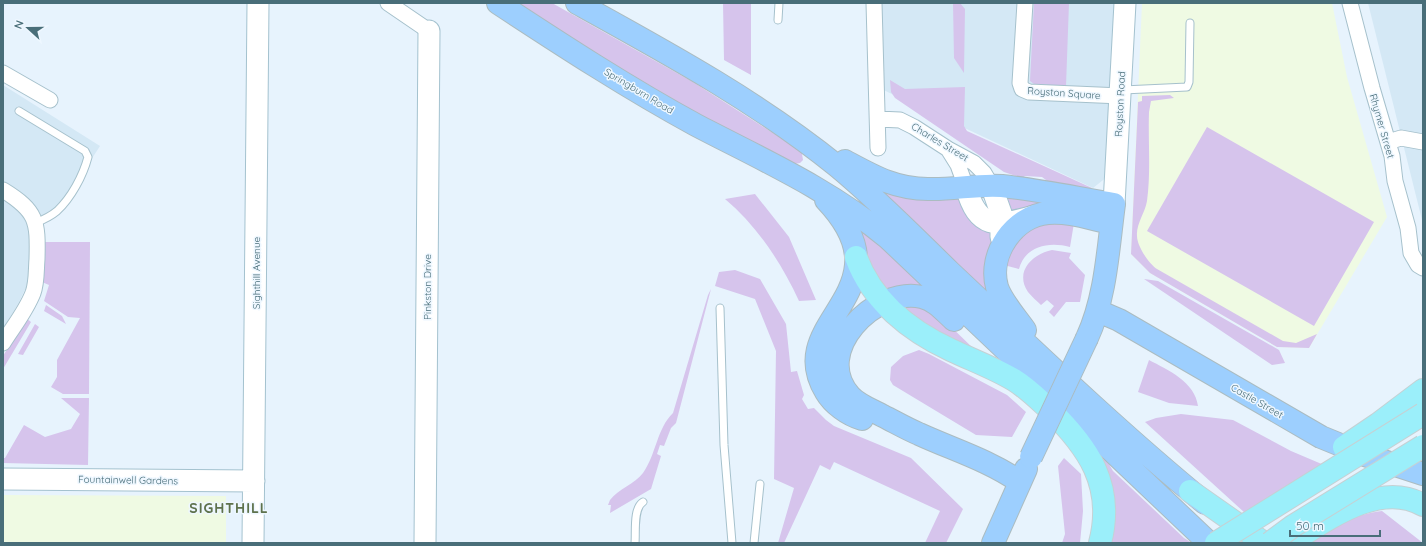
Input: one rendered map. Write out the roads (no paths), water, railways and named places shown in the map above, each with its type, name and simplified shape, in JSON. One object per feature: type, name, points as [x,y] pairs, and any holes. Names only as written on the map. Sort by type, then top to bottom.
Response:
[{"type":"highway","points":[[856,257],[863,274],[884,311],[933,341],[1005,375],[1029,391],[1066,426],[1085,448],[1097,475],[1103,500],[1103,520],[1100,543]]},
{"type":"highway","points":[[1344,447],[1378,424],[1423,390]]},
{"type":"highway","points":[[1216,543],[1423,414]]},
{"type":"highway","points":[[1270,543],[1293,526],[1423,446]]},
{"type":"highway","points":[[1190,491],[1264,543]]},
{"type":"highway","points":[[1290,543],[1332,518],[1368,502],[1396,497],[1415,501],[1423,506]]},
{"type":"main road","name":"Springburn Road","points":[[498,3],[668,109],[786,170]]},
{"type":"main road","points":[[577,3],[689,67],[781,125],[865,173],[880,179],[895,184],[928,189],[991,185],[1112,214]]},
{"type":"main road","points":[[781,125],[855,181],[1049,366],[1169,474],[1254,543]]},
{"type":"main road","points":[[786,170],[804,180],[815,189],[839,215],[850,235],[856,257],[855,270],[849,290],[825,330],[817,350],[816,360],[819,378],[829,398],[847,412],[858,418],[917,434]]},
{"type":"main road","points":[[786,170],[831,196],[878,230],[1209,543]]},
{"type":"main road","points":[[1049,366],[998,288],[996,265],[1000,250],[1004,242],[1014,230],[1026,221],[1042,214],[1112,214]]},
{"type":"main road","points":[[993,543],[1098,311],[1112,214]]},
{"type":"main road","points":[[1013,357],[968,332],[930,300],[907,296],[884,311],[852,325],[842,341],[839,350],[838,365],[843,387],[854,400],[917,434],[999,467],[1020,482]]},
{"type":"main road","name":"Castle Street","points":[[1098,311],[1119,320],[1294,422],[1344,447],[1386,463],[1423,474]]},
{"type":"street","name":"Sighthill Avenue","points":[[253,543],[258,3]]},
{"type":"street","points":[[388,3],[430,31]]},
{"type":"street","points":[[874,3],[878,148]]},
{"type":"street","name":"Royston Square","points":[[1025,3],[1020,83],[1022,89],[1029,92],[1121,93]]},
{"type":"street","name":"Royston Road","points":[[1112,214],[1121,93],[1125,3]]},
{"type":"street","name":"Rhymer Street","points":[[1350,3],[1388,142],[1395,181],[1408,228],[1411,253],[1418,265],[1423,268]]},
{"type":"street","name":"Pinkston Drive","points":[[425,543],[430,31]]},
{"type":"street","points":[[3,73],[50,100]]},
{"type":"street","name":"Charles Street","points":[[878,119],[893,119],[907,123],[948,149],[974,163],[984,173],[991,185]]},
{"type":"street","points":[[1388,142],[1401,138],[1423,142]]},
{"type":"street","points":[[948,149],[958,165],[970,202],[976,213],[990,222],[1002,223],[1042,214]]},
{"type":"street","points":[[991,185],[999,206],[1002,223],[1000,250]]},
{"type":"street","points":[[3,190],[22,203],[35,224],[37,236],[36,274],[33,292],[4,340]]},
{"type":"street","name":"Fountainwell Gardens","points":[[3,479],[254,481]]},
{"type":"lane","points":[[778,20],[779,3]]},
{"type":"lane","points":[[1121,93],[1187,87],[1190,82],[1190,23]]},
{"type":"lane","points":[[19,111],[85,151],[88,158],[79,180],[62,206],[52,215],[35,224]]},
{"type":"lane","points":[[720,308],[724,445],[732,543]]},
{"type":"lane","points":[[754,543],[760,484]]},
{"type":"lane","points":[[635,543],[637,516],[639,506],[643,502]]},
{"type":"district","name":"SIGHTHILL","points":[[229,508]]}]
